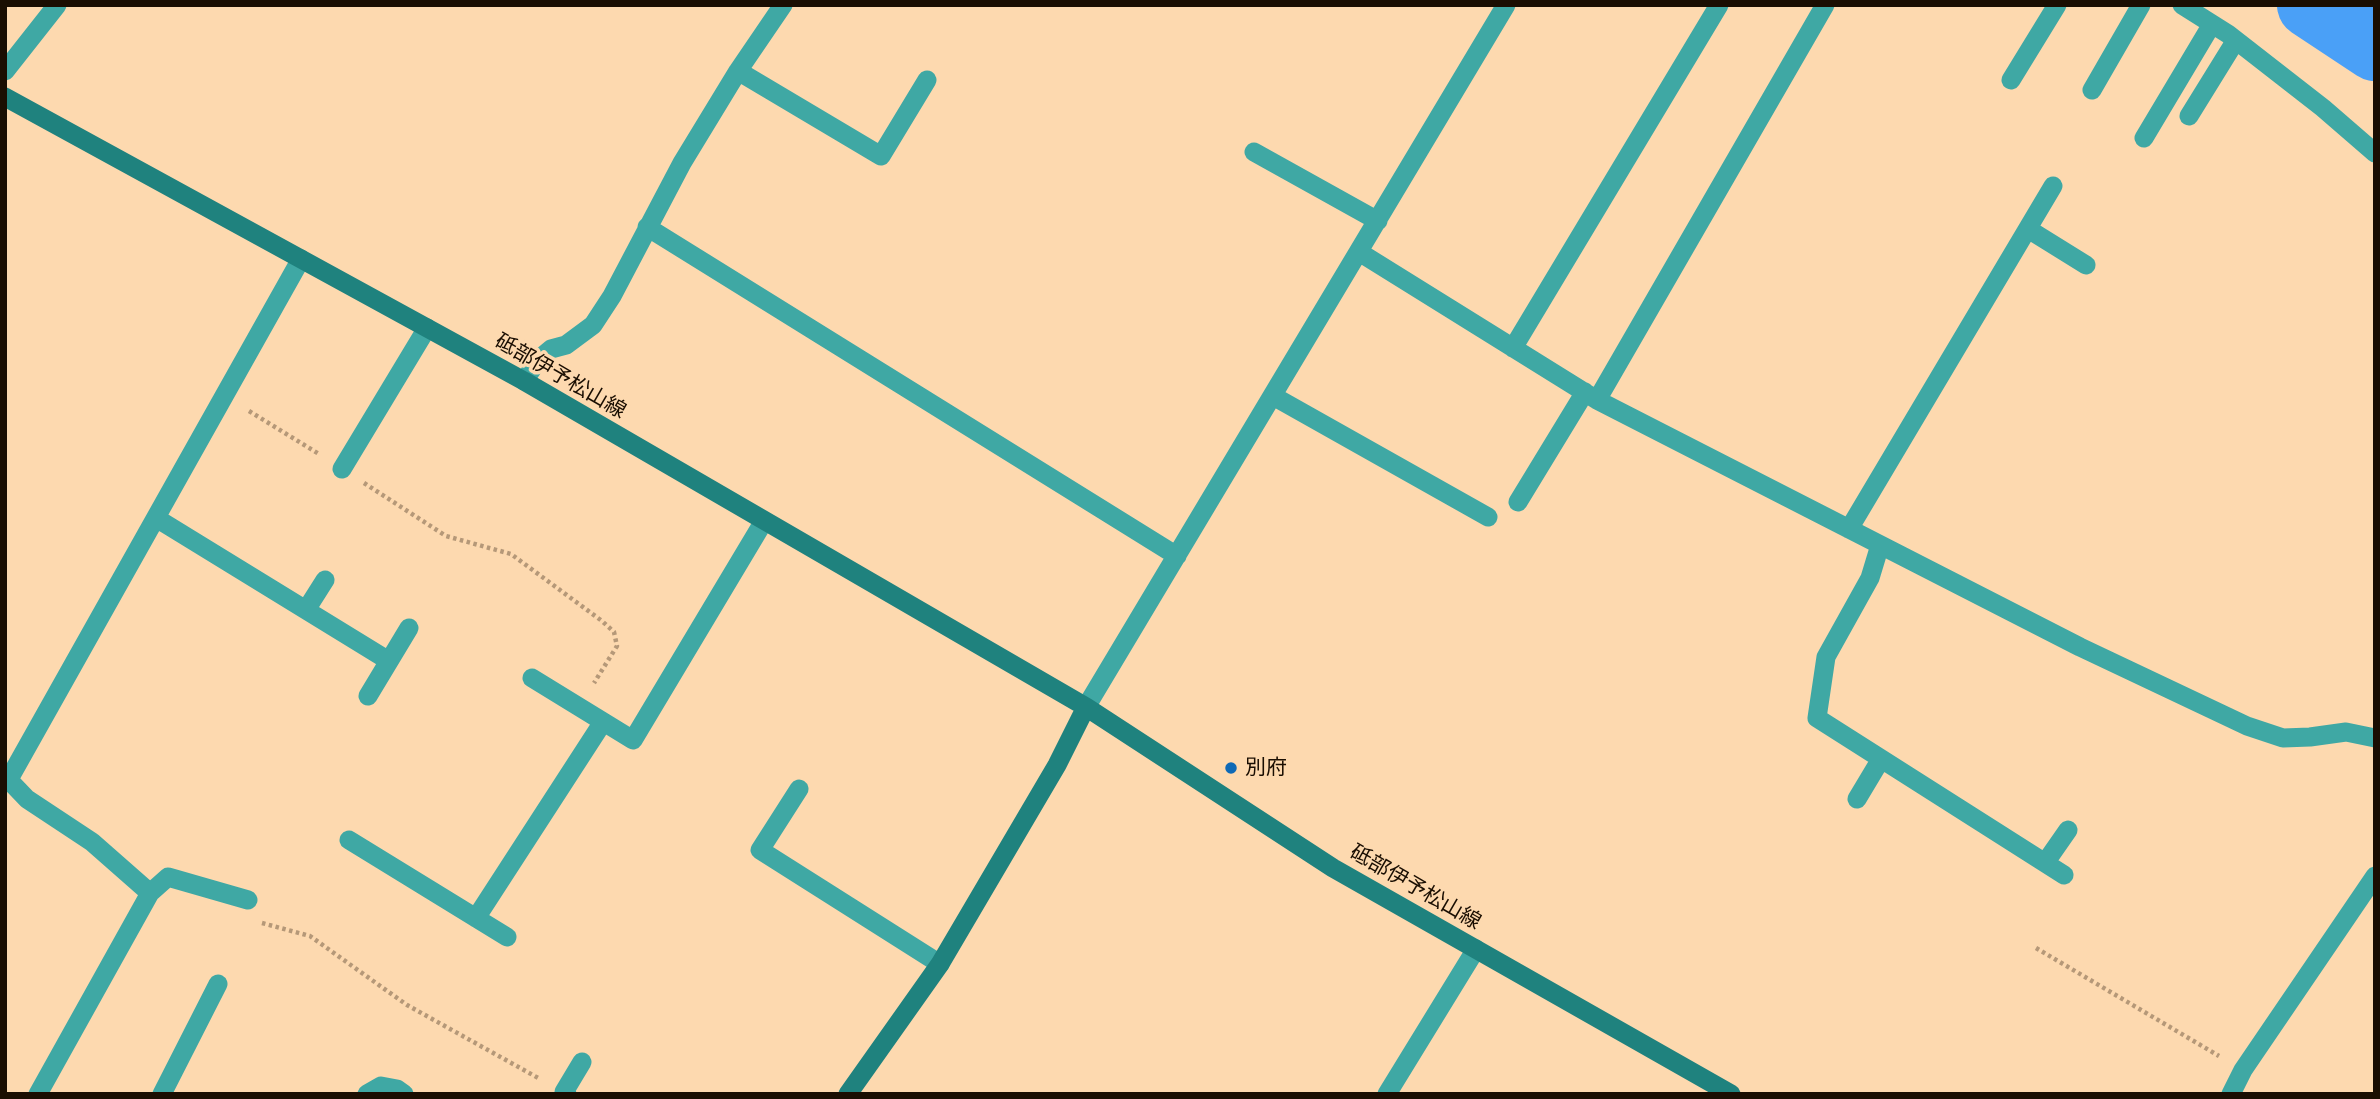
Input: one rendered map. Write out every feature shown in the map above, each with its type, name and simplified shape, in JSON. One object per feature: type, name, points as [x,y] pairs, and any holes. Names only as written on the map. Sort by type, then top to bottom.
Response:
[{"type":"main road","name":"砥部伊予松山線","points":[[5,97],[524,381],[1086,707],[1333,868],[1731,1094]]},
{"type":"main road","points":[[848,1094],[940,964],[1057,765],[1086,707]]},
{"type":"street","points":[[5,71],[57,5]]},
{"type":"street","points":[[524,381],[539,359],[551,349],[566,345],[593,325],[612,296],[682,163],[738,71],[783,5]]},
{"type":"street","points":[[1086,707],[1507,5]]},
{"type":"street","points":[[1513,348],[1719,5]]},
{"type":"street","points":[[1518,502],[1591,396],[1825,5]]},
{"type":"street","points":[[2011,80],[2057,5]]},
{"type":"street","points":[[2092,90],[2141,5]]},
{"type":"street","points":[[2182,5],[2209,16],[2375,153]]},
{"type":"street","points":[[2144,138],[2209,16]]},
{"type":"street","points":[[2189,116],[2236,40]]},
{"type":"street","points":[[738,71],[881,156],[927,80]]},
{"type":"street","points":[[1254,152],[1378,221]]},
{"type":"street","points":[[1849,529],[2053,186]]},
{"type":"street","points":[[647,228],[1177,556]]},
{"type":"street","points":[[2028,229],[2086,265]]},
{"type":"street","points":[[1359,252],[1591,396],[2080,647],[2247,726],[2283,738],[2346,732],[2375,738]]},
{"type":"street","points":[[150,893],[92,842],[26,799],[7,778],[301,259]]},
{"type":"street","points":[[342,469],[427,328]]},
{"type":"street","points":[[1273,396],[1488,517]]},
{"type":"street","points":[[156,519],[389,661]]},
{"type":"street","points":[[532,678],[633,740],[764,521]]},
{"type":"street","points":[[1880,545],[1870,579],[1826,657],[1818,718],[2064,875]]},
{"type":"street","points":[[306,610],[325,580]]},
{"type":"street","points":[[369,696],[409,628]]},
{"type":"street","points":[[476,918],[603,722]]},
{"type":"street","points":[[1857,799],[1881,758]]},
{"type":"street","points":[[799,789],[760,850],[940,964]]},
{"type":"street","points":[[2045,863],[2068,830]]},
{"type":"street","points":[[349,840],[507,937]]},
{"type":"street","points":[[2231,1094],[2243,1070],[2375,876]]},
{"type":"street","points":[[38,1094],[150,893],[168,877],[248,900]]},
{"type":"street","points":[[1387,1094],[1476,949]]},
{"type":"street","points":[[162,1094],[218,984]]},
{"type":"street","points":[[566,1093],[582,1062]]},
{"type":"street","points":[[367,1094],[381,1086],[397,1089],[404,1094]]},
{"type":"path","points":[[224,396],[446,536],[511,554],[614,632],[617,646],[579,706]]},
{"type":"path","points":[[257,921],[310,936],[407,1004],[566,1093]]},
{"type":"path","points":[[2036,948],[2243,1070]]},
{"type":"waterway","points":[[2310,5],[2375,48]]},
{"type":"place","name":"別府","points":[[1231,768]]}]
